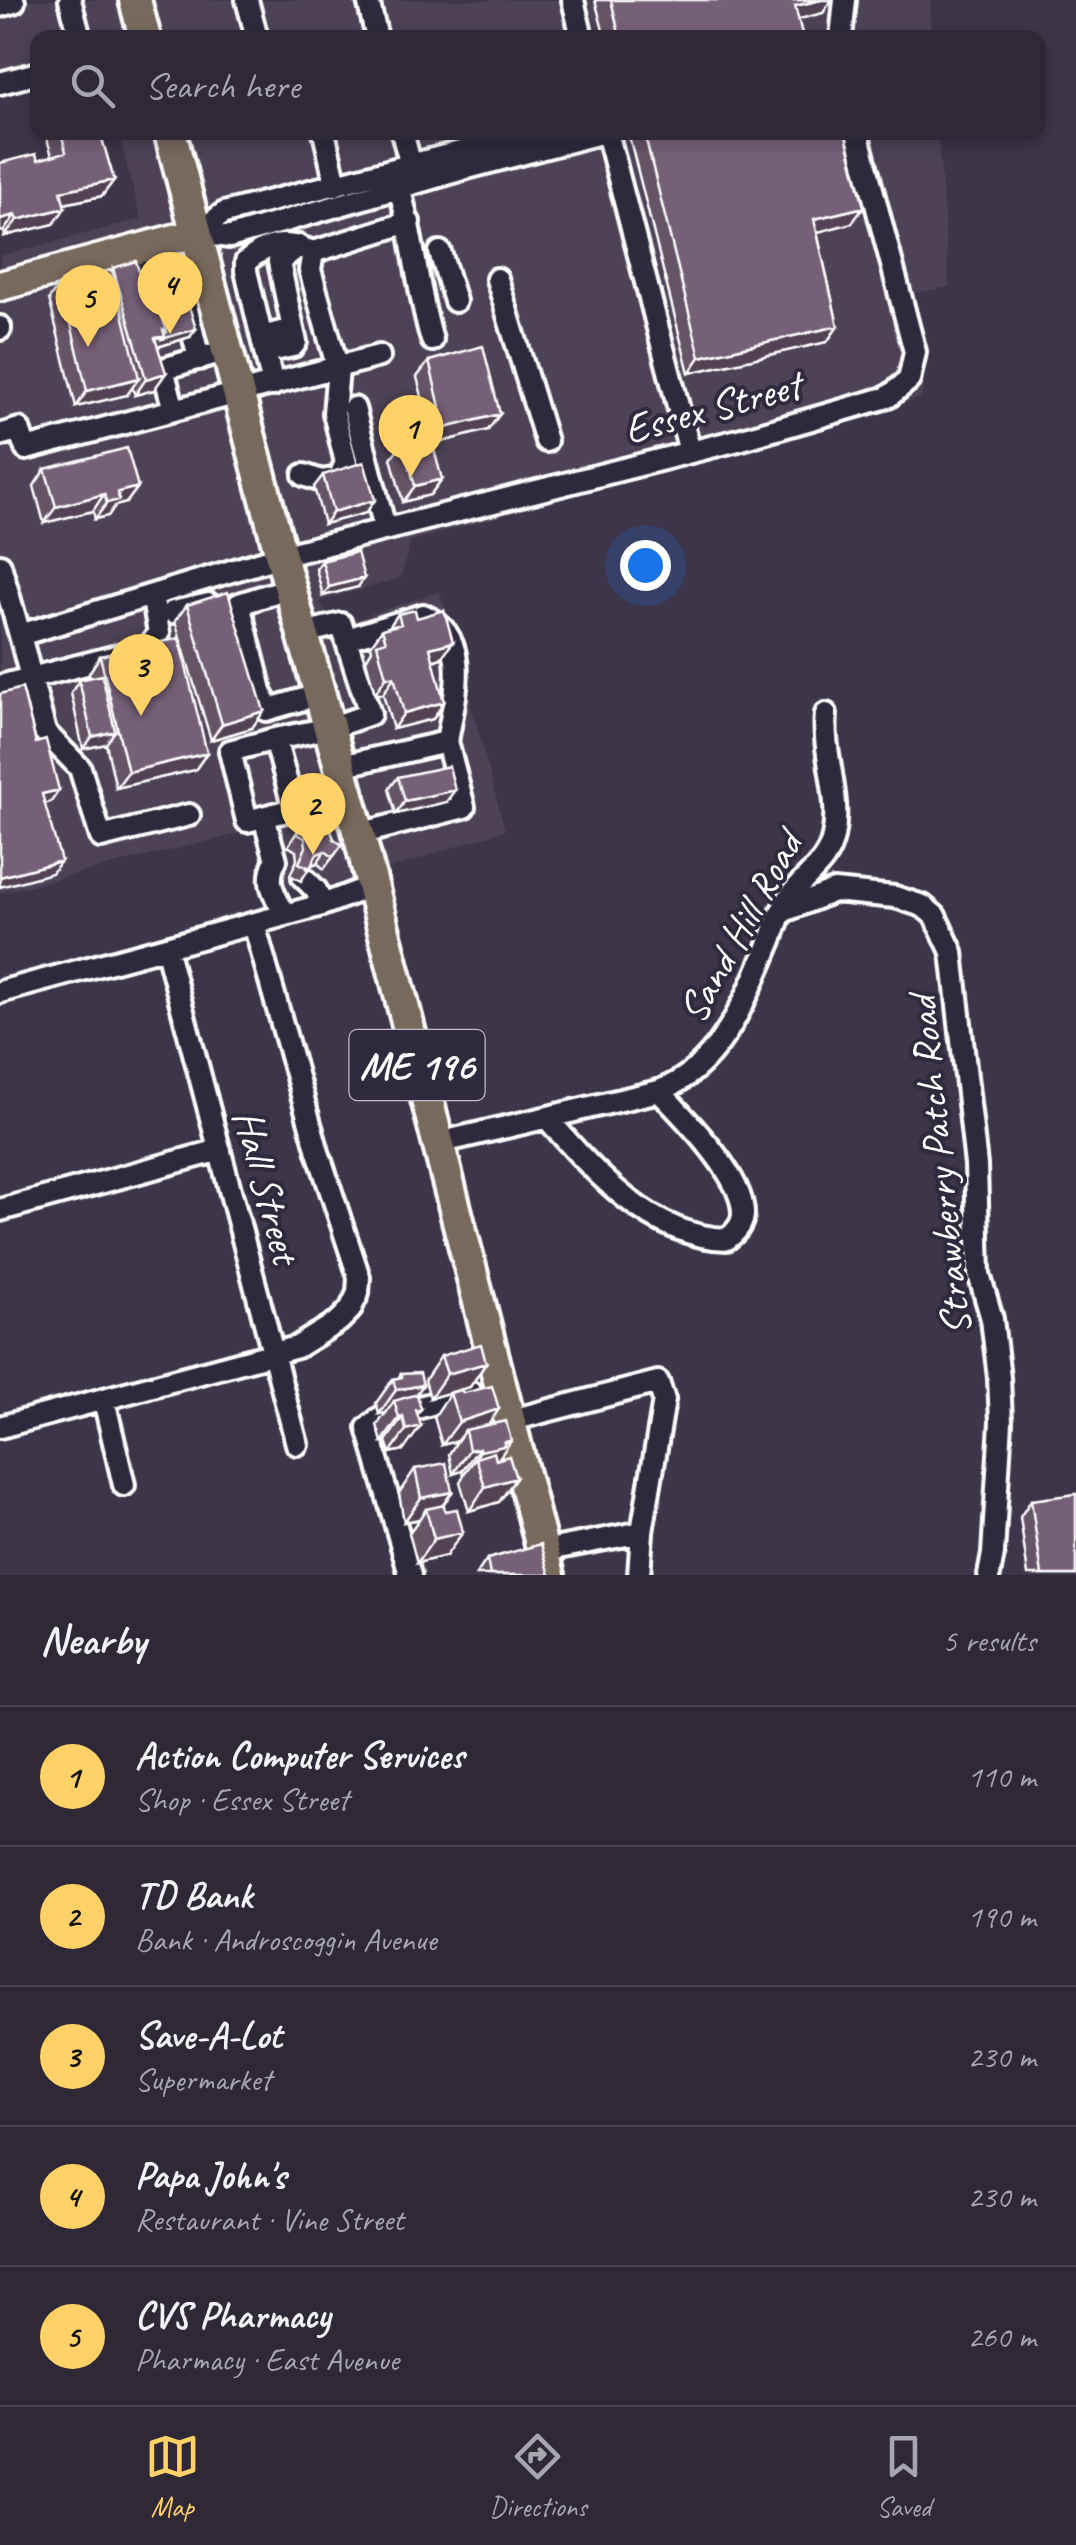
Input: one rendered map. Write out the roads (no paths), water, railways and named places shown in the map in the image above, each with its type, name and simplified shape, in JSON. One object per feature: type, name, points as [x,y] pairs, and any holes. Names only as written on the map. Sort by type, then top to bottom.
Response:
[{"type":"highway","points":[[135,0],[143,30]]},
{"type":"highway","name":"ME 196","points":[[172,140],[197,233],[195,285],[213,355],[238,393],[341,766],[546,1563]]},
{"type":"main road","points":[[0,286],[197,233]]},
{"type":"street","points":[[70,0],[78,30]]},
{"type":"street","points":[[247,0],[255,30]]},
{"type":"street","points":[[368,0],[376,30]]},
{"type":"street","points":[[573,0],[580,30]]},
{"type":"street","points":[[842,30],[845,0]]},
{"type":"street","points":[[0,83],[30,75]]},
{"type":"street","points":[[326,140],[336,185]]},
{"type":"street","points":[[404,140],[411,166]]},
{"type":"street","points":[[197,233],[230,238],[399,188],[518,140]]},
{"type":"street","points":[[197,233],[224,213],[411,166],[465,161],[567,140]]},
{"type":"street","points":[[608,140],[690,452]]},
{"type":"street","name":"Essex Street","points":[[20,635],[280,556],[888,398],[909,380],[915,352],[859,140]]},
{"type":"street","points":[[399,188],[432,340]]},
{"type":"street","points":[[264,345],[293,328],[279,262],[306,249],[409,222]]},
{"type":"street","points":[[273,385],[246,262],[258,251],[272,246],[291,243],[306,249]]},
{"type":"street","points":[[304,475],[321,481],[339,478],[346,462],[338,369],[306,249]]},
{"type":"street","points":[[135,250],[150,300],[195,285]]},
{"type":"street","points":[[440,252],[455,302]]},
{"type":"street","points":[[496,279],[546,440]]},
{"type":"street","points":[[174,410],[163,368],[213,355]]},
{"type":"street","points":[[0,435],[19,429],[26,449],[379,356]]},
{"type":"street","points":[[344,411],[385,528]]},
{"type":"street","points":[[0,566],[45,732],[80,768],[101,837],[189,815]]},
{"type":"street","points":[[239,604],[290,588]]},
{"type":"street","points":[[0,686],[148,648],[159,633],[152,595]]},
{"type":"street","points":[[173,612],[231,599],[239,604],[266,710],[321,694]]},
{"type":"street","points":[[347,639],[423,615],[439,622],[451,640],[458,670],[447,742],[464,807],[359,834]]},
{"type":"street","points":[[303,633],[341,624],[370,714],[330,728],[230,751],[247,821],[348,798]]},
{"type":"street","points":[[284,704],[283,737],[294,809]]},
{"type":"street","name":"Sand Hill Road","points":[[437,1146],[659,1091],[700,1065],[727,1031],[791,894],[824,861],[833,839],[834,801],[825,750],[826,714]]},
{"type":"street","points":[[341,766],[447,742]]},
{"type":"street","points":[[264,817],[290,869],[316,890],[322,906]]},
{"type":"street","points":[[285,915],[269,884],[269,872],[290,869]]},
{"type":"street","points":[[0,992],[322,906],[372,886]]},
{"type":"street","name":"Strawberry Patch Road","points":[[782,912],[824,892],[894,898],[923,906],[934,916],[952,952],[976,1165],[979,1274],[992,1319],[1001,1422],[994,1554],[988,1575]]},
{"type":"street","points":[[0,1428],[274,1355],[312,1340],[350,1310],[358,1293],[359,1277],[318,1152],[254,924]]},
{"type":"street","name":"Hall Street","points":[[166,947],[297,1444]]},
{"type":"street","points":[[547,1118],[595,1173],[647,1211],[690,1234],[726,1239],[736,1232],[744,1218],[726,1170],[704,1138],[659,1091]]},
{"type":"street","points":[[0,1210],[220,1150]]},
{"type":"street","points":[[508,1421],[658,1382],[664,1400],[642,1532],[640,1575]]},
{"type":"street","points":[[410,1575],[368,1428],[380,1418],[500,1386]]},
{"type":"street","points":[[104,1400],[124,1485]]},
{"type":"street","points":[[546,1563],[642,1532]]},
{"type":"place","name":"Papa John's","points":[[170,334]]},
{"type":"place","name":"CVS Pharmacy","points":[[88,347]]},
{"type":"place","name":"Action Computer Services","points":[[411,477]]},
{"type":"place","name":"Save-A-Lot","points":[[141,716]]},
{"type":"place","name":"TD Bank","points":[[313,855]]}]
